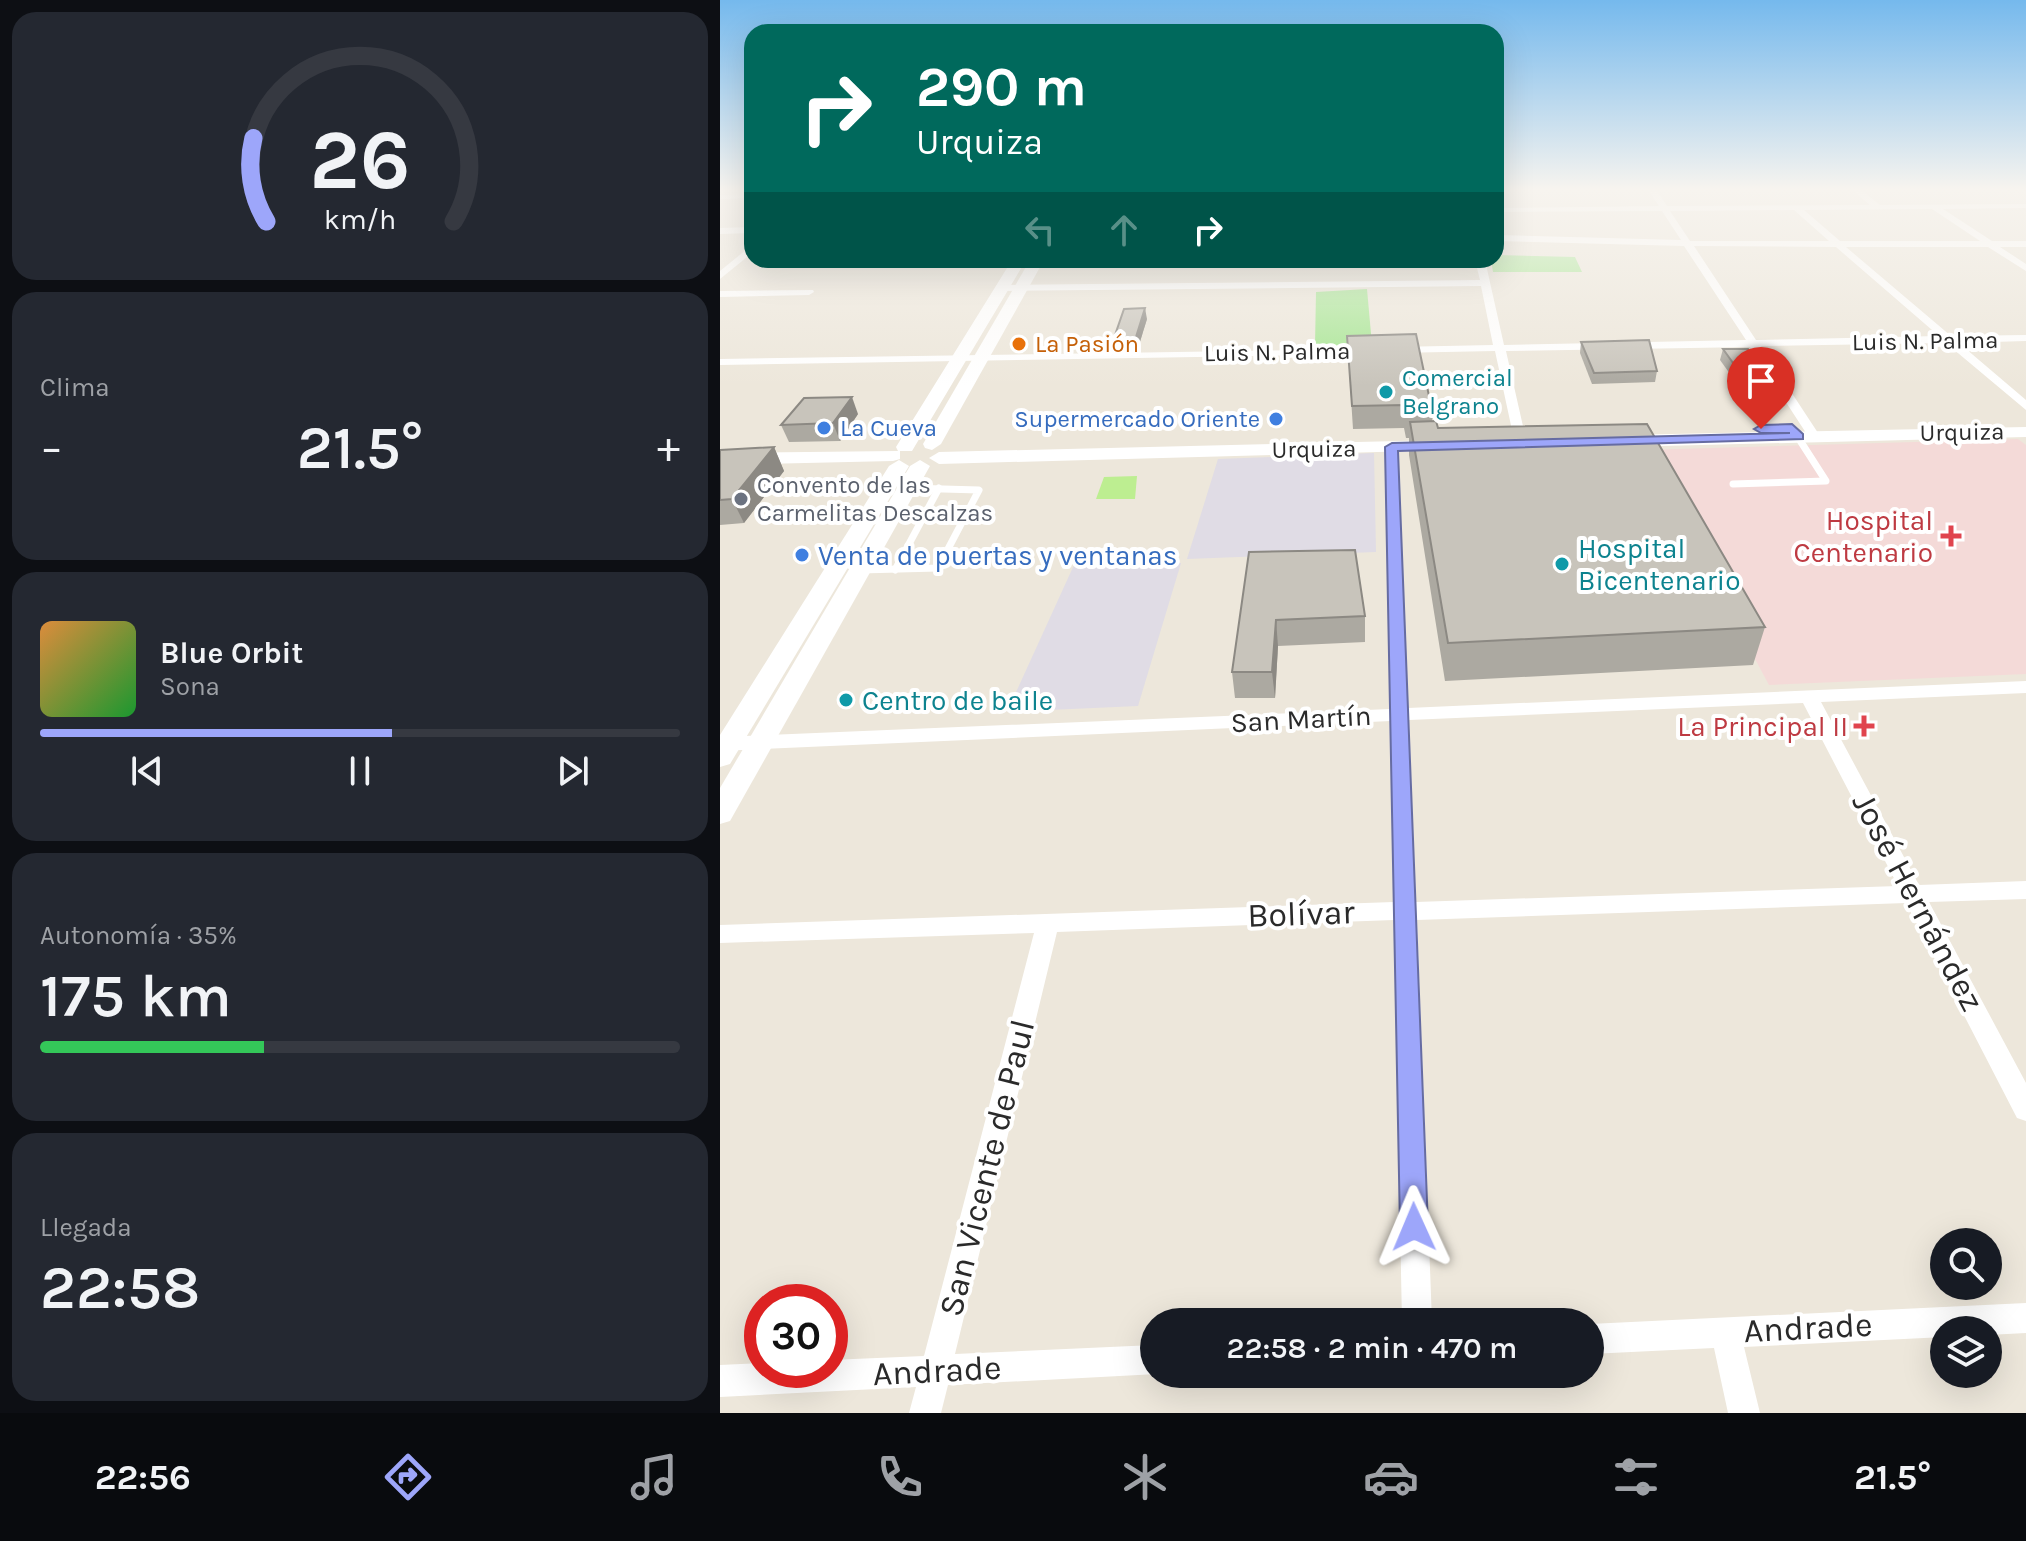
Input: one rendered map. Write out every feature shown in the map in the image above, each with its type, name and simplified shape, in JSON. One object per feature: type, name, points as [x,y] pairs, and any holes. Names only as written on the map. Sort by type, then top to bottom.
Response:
[{"type":"main road","points":[[720,813],[860,570],[917,459],[935,398],[1014,268]]},
{"type":"main road","points":[[723,748],[958,398],[1032,268]]},
{"type":"main road","points":[[935,398],[958,398]]},
{"type":"main road","name":"Urquiza","points":[[1601,437],[2026,423]]},
{"type":"main road","name":"Urquiza","points":[[1803,432],[2026,432]]},
{"type":"main road","name":"Urquiza","points":[[1461,441],[1392,447],[917,459],[1461,441]]},
{"type":"main road","points":[[720,459],[917,459]]},
{"type":"street","points":[[1693,254],[1752,344],[1803,432]]},
{"type":"street","points":[[1849,254],[2026,406]]},
{"type":"street","points":[[2005,254],[2026,268]]},
{"type":"street","points":[[720,276],[744,255]]},
{"type":"street","points":[[1481,268],[1519,439]]},
{"type":"street","points":[[1002,288],[1484,283]]},
{"type":"street","points":[[720,294],[809,292]]},
{"type":"street","name":"Luis N. Palma","points":[[720,362],[2026,338]]},
{"type":"street","points":[[1392,447],[1397,714],[1406,911],[1417,1308]]},
{"type":"street","name":"San Martín","points":[[723,748],[762,742],[2026,687]]},
{"type":"street","name":"José Hernández","points":[[1809,696],[2026,1109]]},
{"type":"street","name":"Bolívar","points":[[720,934],[2026,890]]},
{"type":"street","name":"San Vicente de Paul","points":[[925,1413],[1048,922]]},
{"type":"street","name":"Andrade","points":[[1604,1338],[2026,1318]]},
{"type":"street","points":[[1726,1332],[1744,1413]]},
{"type":"street","name":"Andrade","points":[[720,1381],[1140,1361]]},
{"type":"lane","points":[[1733,484],[1826,481],[1803,432]]},
{"type":"lane","points":[[860,570],[933,569],[942,566],[979,490],[939,488],[917,459]]},
{"type":"lane","points":[[895,570],[939,488]]},
{"type":"shaded area","name":"Hospital Centenario","points":[[2018,439],[2026,445],[2026,674],[1769,685],[1643,450]]},
{"type":"shaded area","points":[[1374,453],[1376,552],[1187,559],[1218,459]]},
{"type":"shaded area","points":[[1181,563],[1138,706],[1007,712],[1074,565]]},
{"type":"green space","points":[[1504,255],[1575,257],[1582,272],[1493,272],[1492,268],[1504,268]]},
{"type":"green space","points":[[1367,289],[1372,345],[1315,346],[1316,292]]},
{"type":"green space","points":[[1137,476],[1135,499],[1096,499],[1104,477]]},
{"type":"building","points":[[1145,308],[1136,337],[1114,338],[1124,309]]},
{"type":"building","name":"Comercial Belgrano","points":[[1416,334],[1433,415],[1407,415],[1405,405],[1352,406],[1347,336]]},
{"type":"building","points":[[1649,340],[1657,371],[1594,373],[1581,342]]},
{"type":"building","points":[[1723,349],[1748,349],[1766,375],[1741,374]]},
{"type":"building","points":[[852,397],[833,423],[781,425],[804,398]]},
{"type":"building","name":"Hospital Bicentenario","points":[[1436,421],[1438,428],[1647,424],[1765,627],[1448,643],[1410,422]]},
{"type":"building","points":[[774,447],[732,499],[720,500],[720,450]]},
{"type":"building","points":[[1355,550],[1365,616],[1276,620],[1272,672],[1232,672],[1249,552]]},
{"type":"place","name":"La Pasión","points":[[1019,344]]},
{"type":"place","name":"Comercial Belgrano","points":[[1386,392]]},
{"type":"place","name":"Supermercado Oriente","points":[[1276,419]]},
{"type":"place","name":"La Cueva","points":[[824,428]]},
{"type":"place","name":"Convento de las Carmelitas Descalzas","points":[[741,499]]},
{"type":"place","name":"Hospital Centenario","points":[[1951,536]]},
{"type":"place","name":"Venta de puertas y ventanas","points":[[802,555]]},
{"type":"place","name":"Hospital Bicentenario","points":[[1562,564]]},
{"type":"place","name":"Centro de baile","points":[[846,700]]},
{"type":"place","name":"La Principal II","points":[[1864,726]]},
{"type":"route","points":[[1414,1227],[1406,911],[1397,714],[1392,447],[1799,437],[1792,428],[1761,429]]}]
